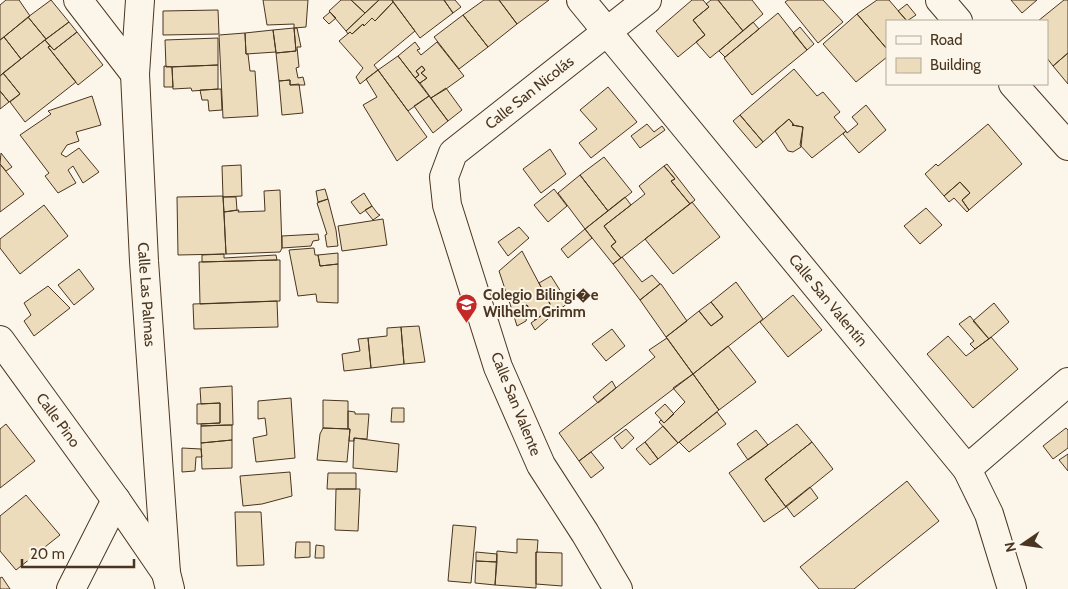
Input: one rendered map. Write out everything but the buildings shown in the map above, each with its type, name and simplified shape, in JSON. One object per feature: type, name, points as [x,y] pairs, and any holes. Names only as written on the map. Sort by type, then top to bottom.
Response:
[{"type":"street","points":[[78,0],[135,74]]},
{"type":"street","name":"Calle Las Palmas","points":[[140,0],[135,74],[144,262],[168,581]]},
{"type":"street","name":"Calle San Valentín","points":[[581,0],[967,469],[989,514],[1012,589]]},
{"type":"street","name":"Calle San Nicolás","points":[[447,205],[444,177],[453,152],[647,0]]},
{"type":"street","points":[[940,0],[957,20]]},
{"type":"street","points":[[1014,85],[1068,146]]},
{"type":"street","name":"Calle San Valente","points":[[447,205],[498,367],[541,465],[585,533],[618,589]]},
{"type":"street","name":"Calle Pino","points":[[0,340],[116,500],[168,581]]},
{"type":"street","points":[[967,469],[1068,382]]},
{"type":"street","points":[[71,589],[116,500]]},
{"type":"place","name":"Colegio Bilingi�e Wilhelm Grimm","points":[[467,323]]}]
